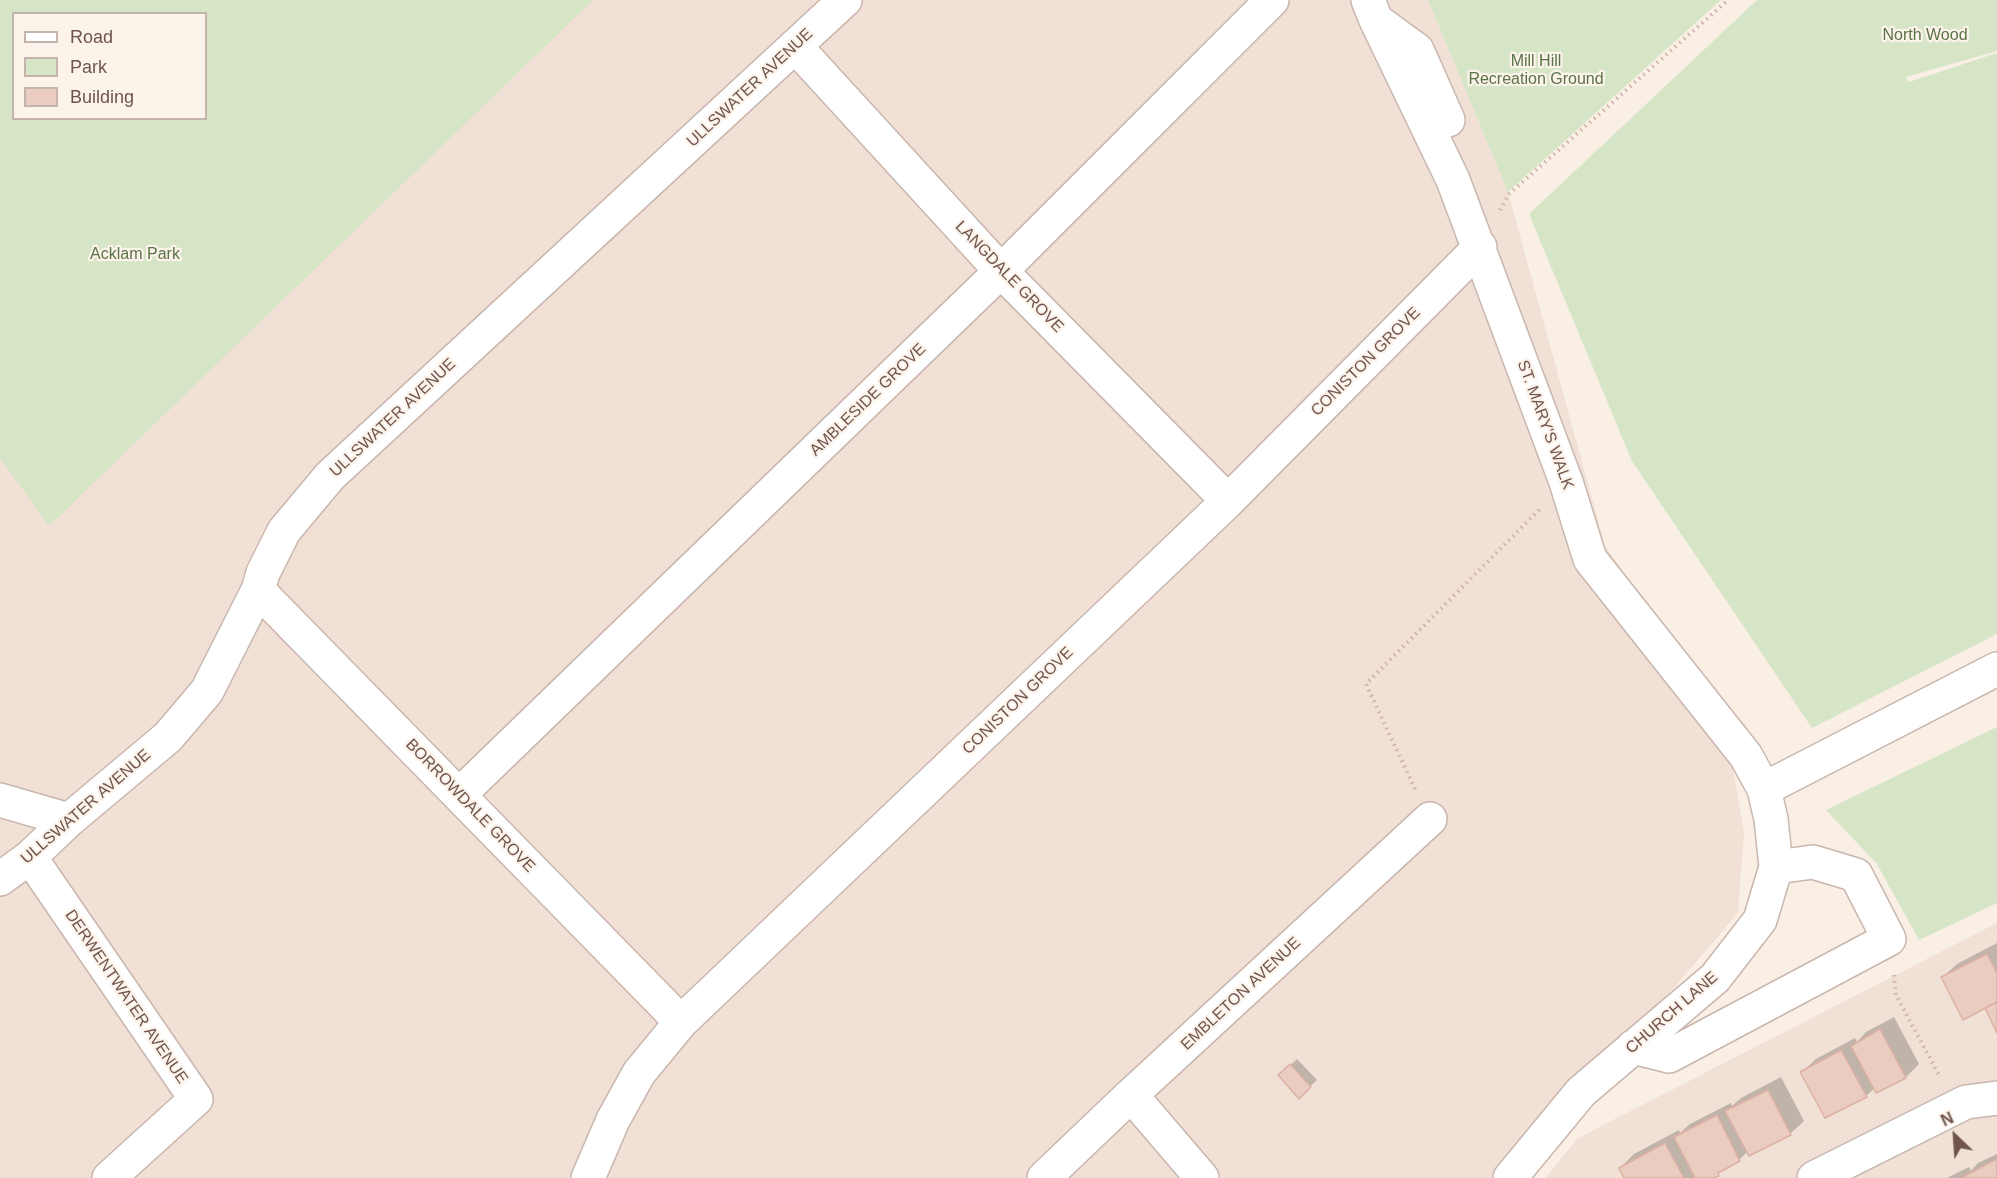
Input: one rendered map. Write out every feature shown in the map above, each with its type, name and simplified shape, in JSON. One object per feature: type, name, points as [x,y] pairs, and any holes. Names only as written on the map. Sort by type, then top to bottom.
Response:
[{"type":"street","name":"ULLSWATER AVENUE","points":[[0,879],[30,857],[69,820],[168,737],[207,692],[258,590],[262,573],[284,531],[330,476],[845,0]]},
{"type":"street","name":"AMBLESIDE GROVE","points":[[459,795],[1001,271],[1272,0]]},
{"type":"street","name":"ST. MARY'S WALK","points":[[1372,10],[1453,180],[1480,247],[1566,483],[1590,559],[1746,756],[1768,804]]},
{"type":"street","name":"LANGDALE GROVE","points":[[796,47],[1001,271],[1228,501]]},
{"type":"street","name":"CONISTON GROVE","points":[[588,1178],[613,1120],[639,1073],[681,1022],[1228,501],[1480,247]]},
{"type":"street","name":"BORROWDALE GROVE","points":[[258,590],[681,1022]]},
{"type":"street","points":[[1768,804],[1997,669]]},
{"type":"street","points":[[0,800],[69,820]]},
{"type":"street","name":"CHURCH LANE","points":[[1510,1178],[1581,1092],[1714,978],[1760,920],[1776,867],[1768,804]]},
{"type":"street","name":"EMBLETON AVENUE","points":[[1044,1178],[1430,819]]},
{"type":"street","name":"DERWENTWATER AVENUE","points":[[30,857],[196,1099],[109,1178]]},
{"type":"street","points":[[1633,1047],[1669,1056],[1889,939],[1856,875],[1813,862],[1776,867]]},
{"type":"street","points":[[1131,1095],[1202,1178]]},
{"type":"street","points":[[1814,1178],[1966,1102],[1997,1098]]},
{"type":"path","points":[[1480,247],[1509,194],[1728,0]]},
{"type":"path","points":[[1430,819],[1366,684],[1566,483]]},
{"type":"path","points":[[1889,939],[1896,995],[1956,1107]]},
{"type":"shaded area","points":[[0,0],[1428,0],[1508,192],[1605,546],[1723,710],[1744,832],[1738,913],[1607,1066],[1523,1178],[0,1178]]},
{"type":"shaded area","points":[[1997,923],[1997,1178],[1545,1178],[1578,1138]]},
{"type":"green space","name":"Acklam Park","points":[[0,0],[593,0],[49,526],[0,458]]},
{"type":"green space","name":"Mill Hill Recreation Ground","points":[[1428,0],[1721,0],[1508,192]]},
{"type":"green space","name":"North Wood","points":[[1757,0],[1997,0],[1997,51],[1906,77],[1909,82],[1997,53],[1997,634],[1812,728],[1632,461],[1529,214]]},
{"type":"green space","points":[[1997,727],[1997,903],[1919,940],[1877,864],[1826,810]]},
{"type":"building","points":[[1987,954],[1997,973],[1997,1002],[1963,1020],[1941,977]]},
{"type":"building","points":[[1997,1002],[1997,1033],[1985,1008]]},
{"type":"building","points":[[1880,1029],[1906,1078],[1876,1093],[1851,1046]]},
{"type":"building","points":[[1841,1050],[1867,1097],[1825,1118],[1800,1072]]},
{"type":"building","points":[[1290,1064],[1311,1087],[1299,1099],[1278,1075]]},
{"type":"building","points":[[1768,1090],[1791,1135],[1749,1156],[1725,1111]]},
{"type":"building","points":[[1717,1115],[1740,1161],[1718,1173],[1719,1176],[1714,1178],[1695,1178],[1674,1137]]},
{"type":"building","points":[[1665,1143],[1684,1178],[1624,1178],[1619,1168]]},
{"type":"building","points":[[1997,1159],[1997,1178],[1963,1177]]}]
